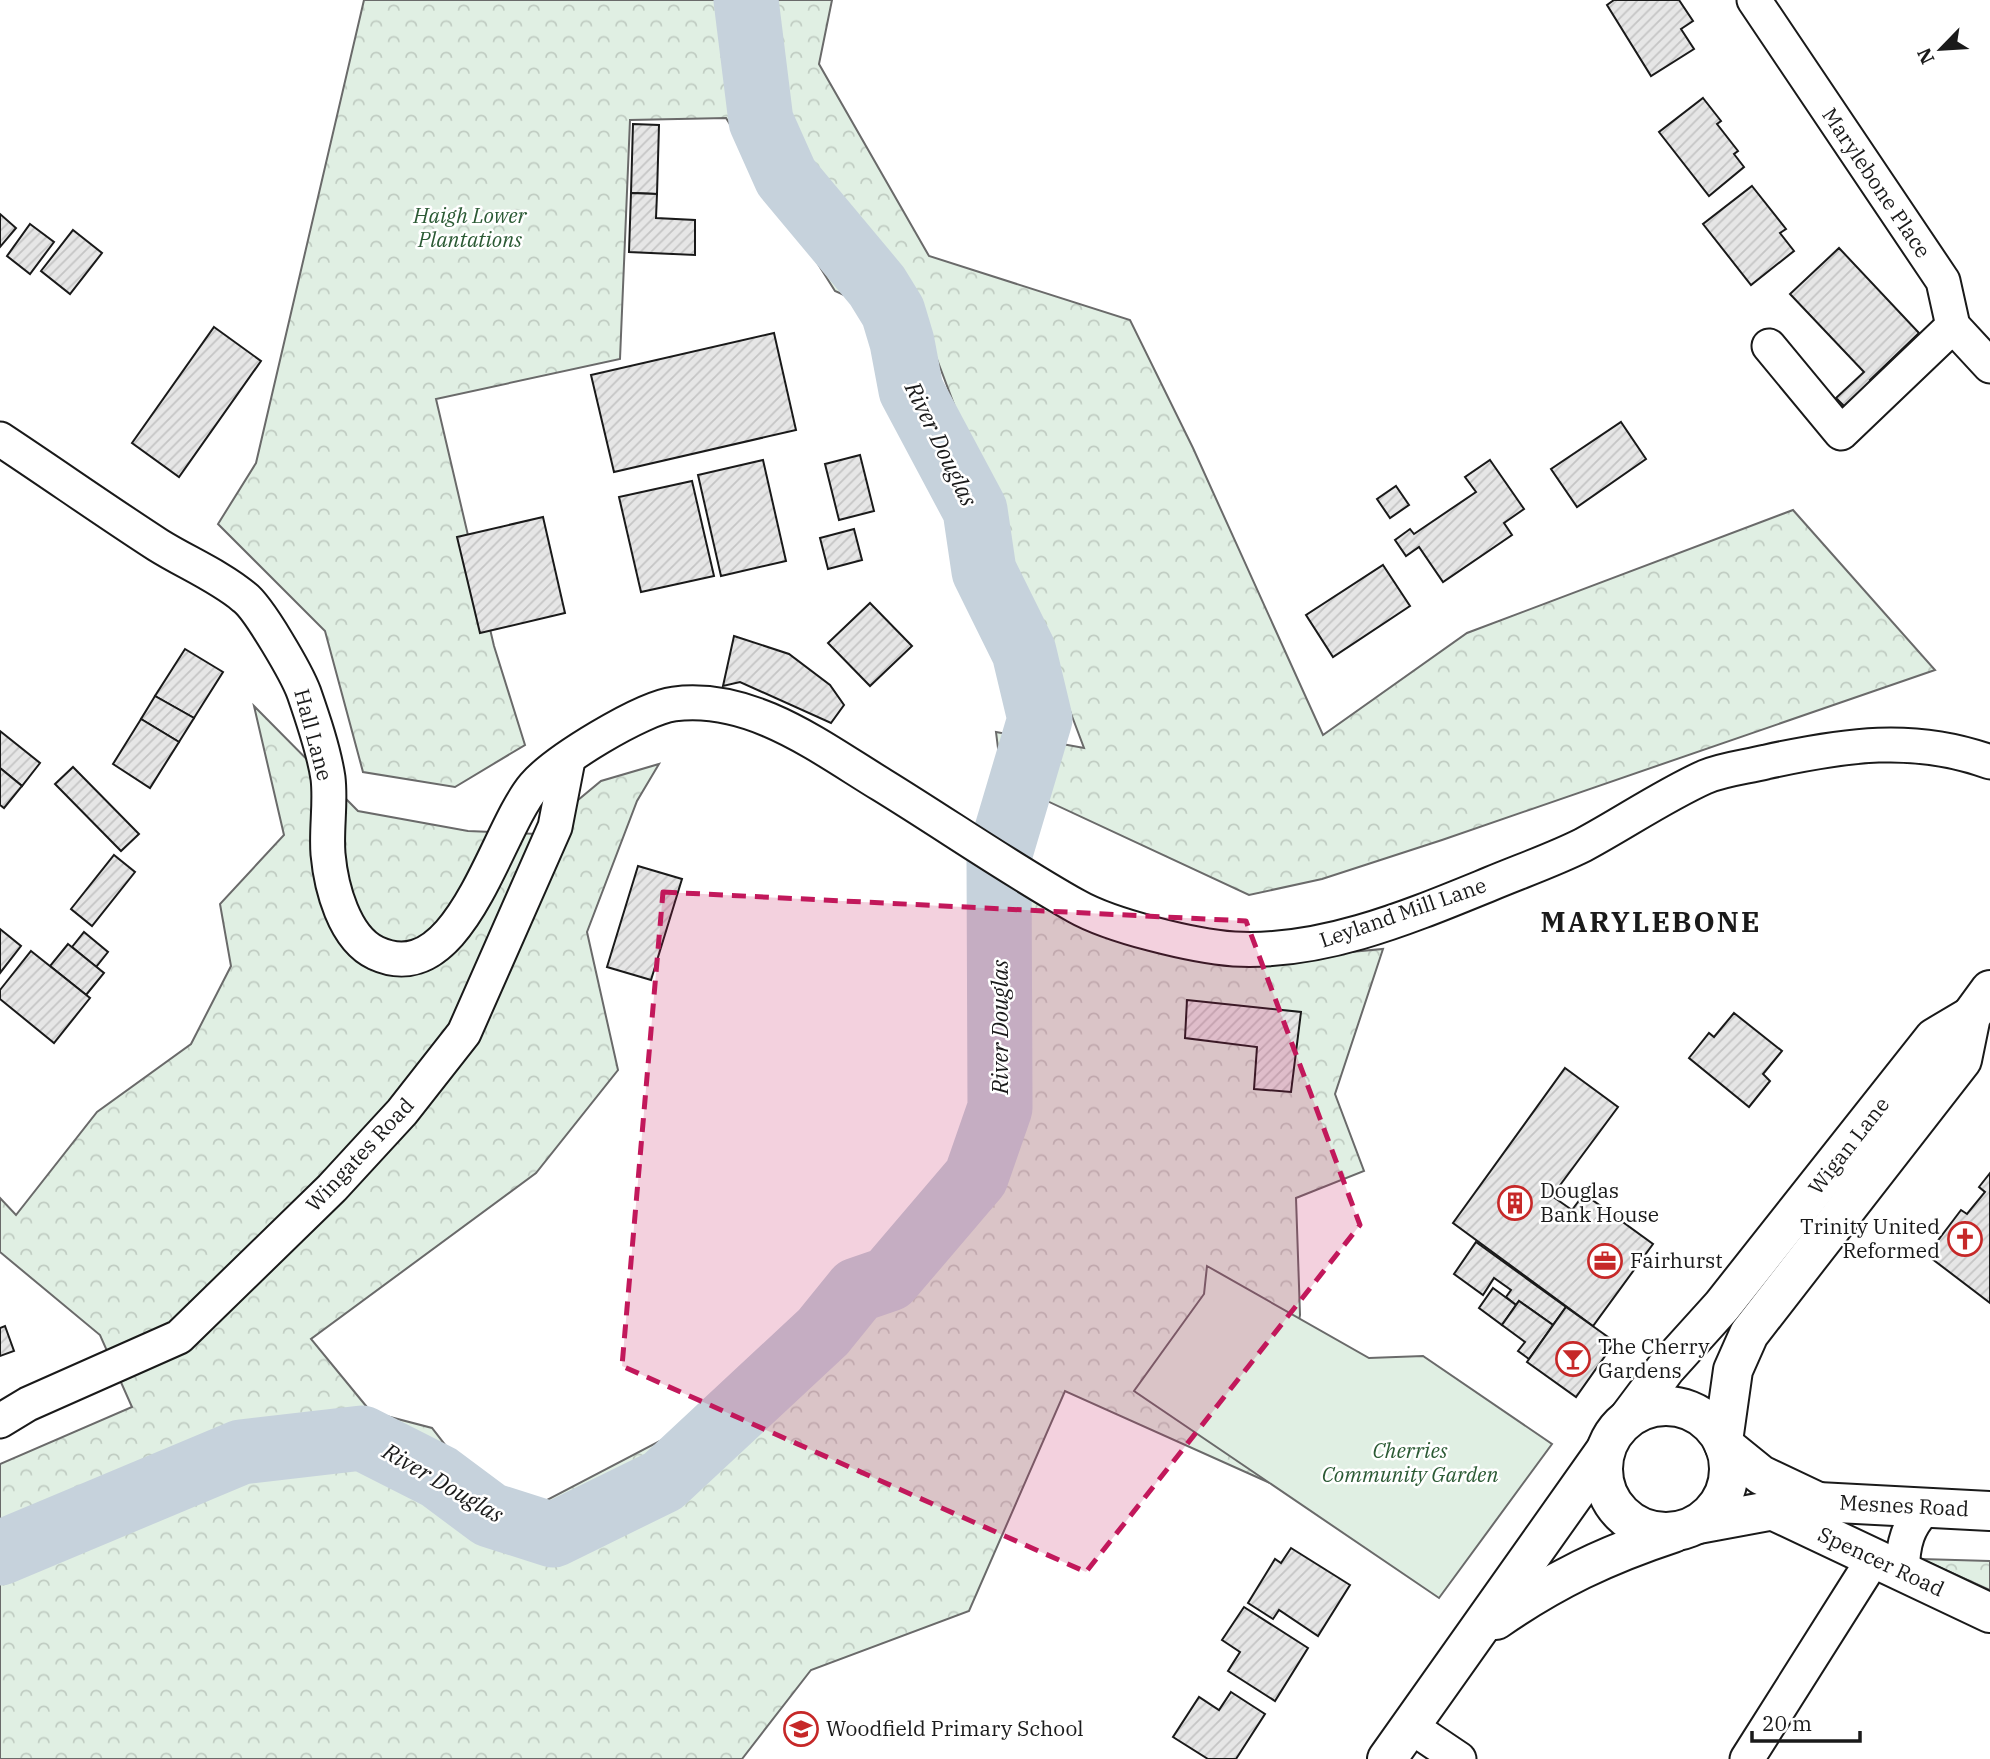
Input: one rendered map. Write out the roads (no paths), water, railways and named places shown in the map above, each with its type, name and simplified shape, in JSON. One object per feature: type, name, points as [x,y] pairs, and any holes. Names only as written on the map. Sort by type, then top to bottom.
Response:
[{"type":"main road","name":"Wigan Lane","points":[[1630,1416],[1666,1368],[1723,1306],[1934,1038],[1982,1006]]},
{"type":"main road","name":"Wigan Lane","points":[[1723,1443],[1733,1370],[1749,1334],[1962,1060],[1982,1006]]},
{"type":"main road","points":[[1479,1633],[1543,1587],[1611,1553],[1688,1527],[1712,1512],[1725,1489],[1728,1462],[1723,1443],[1710,1424],[1692,1411],[1671,1406],[1650,1408],[1630,1416],[1612,1434],[1605,1451],[1602,1472],[1607,1494],[1619,1512],[1636,1525],[1657,1532],[1688,1527]]},
{"type":"main road","name":"Mesnes Road","points":[[1723,1443],[1760,1475],[1818,1502]]},
{"type":"main road","points":[[1387,1759],[1479,1633],[1537,1542],[1605,1451]]},
{"type":"main road","name":"Mesnes Road","points":[[1688,1527],[1818,1502],[1990,1511]]},
{"type":"main road","name":"Spencer Road","points":[[1772,1510],[1990,1613]]},
{"type":"street","name":"Marylebone Place","points":[[1754,0],[1944,281],[1953,326]]},
{"type":"street","points":[[1769,346],[1841,433],[1953,326],[1990,366]]},
{"type":"street","name":"Hall Lane","points":[[0,439],[161,547],[249,600],[302,687],[328,778],[328,858],[340,907],[353,932],[368,948],[383,956],[406,960],[422,956],[445,939],[465,915],[493,855],[535,783],[568,760]]},
{"type":"street","name":"Leyland Mill Lane","points":[[568,760],[634,718],[670,704],[723,707],[762,717],[813,740],[1082,910],[1149,932],[1232,949],[1309,946],[1426,910],[1577,848],[1710,775],[1836,747],[1880,743],[1941,749],[1990,762]]},
{"type":"street","name":"Wingates Road","points":[[0,1421],[28,1404],[179,1338],[332,1188],[402,1112],[464,1033],[555,827],[568,760]]},
{"type":"street","points":[[1747,1759],[1888,1565],[1911,1524],[1928,1506]]},
{"type":"street","points":[[1410,1726],[1459,1759]]},
{"type":"waterway","name":"River Douglas","points":[[0,1553],[241,1452],[362,1438],[439,1477],[490,1515],[553,1535],[663,1481],[823,1332],[857,1290],[889,1279],[976,1177],[1000,1108],[999,857],[1040,719],[1024,652],[984,571],[975,510],[911,390],[893,312],[877,286],[786,177],[761,121],[746,0]]},
{"type":"place","name":"Douglas Bank House","points":[[1515,1203]]},
{"type":"place","name":"Trinity United Reformed","points":[[1965,1239]]},
{"type":"place","name":"Fairhurst","points":[[1605,1261]]},
{"type":"place","name":"The Cherry Gardens","points":[[1573,1359]]},
{"type":"place","name":"Woodfield Primary School","points":[[801,1729]]},
{"type":"district","name":"MARYLEBONE","points":[[1651,922]]},
{"type":"park label","name":"Haigh Lower Plantations","points":[[470,228]]},
{"type":"park label","name":"Cherries Community Garden","points":[[1410,1463]]}]
